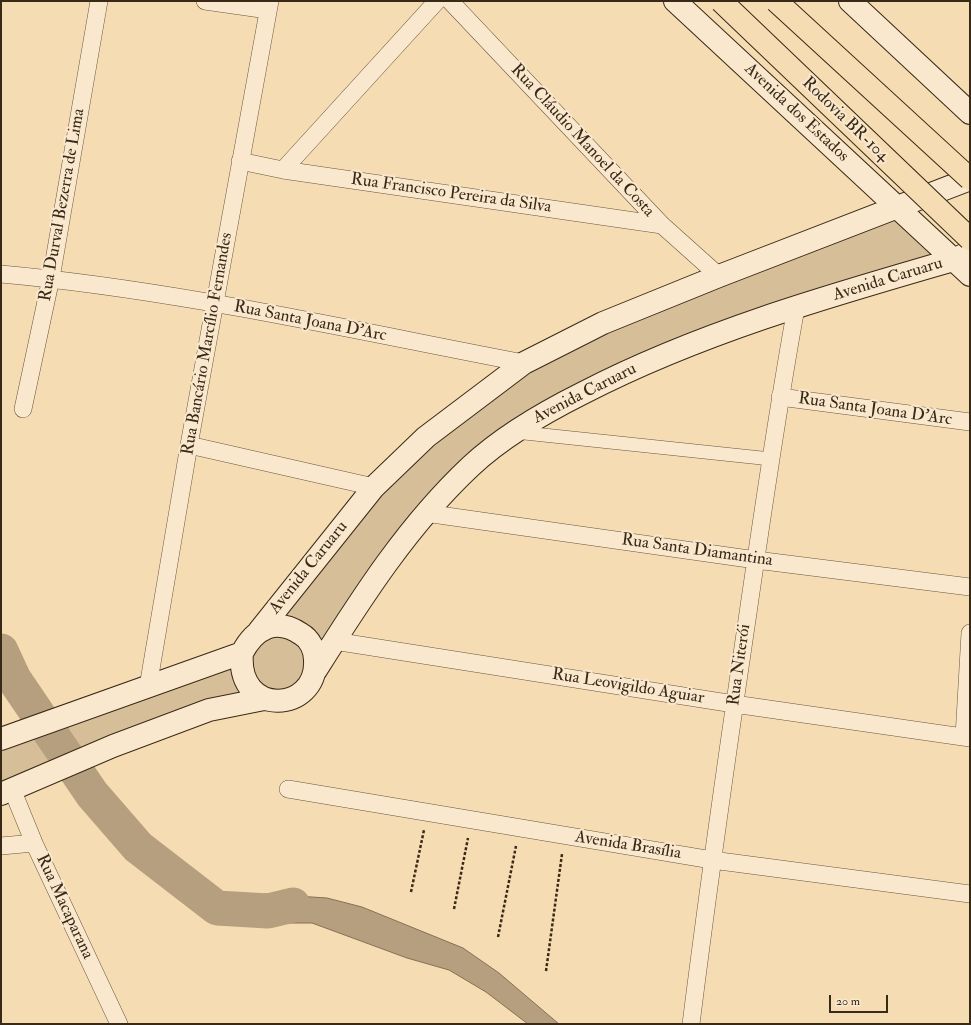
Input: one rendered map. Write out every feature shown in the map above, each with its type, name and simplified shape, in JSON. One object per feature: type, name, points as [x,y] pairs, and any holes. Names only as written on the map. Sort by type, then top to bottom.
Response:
[{"type":"highway","name":"Rodovia BR-104","points":[[721,1],[970,239]]},
{"type":"highway","points":[[776,1],[970,179]]},
{"type":"main road","name":"Avenida dos Estados","points":[[675,1],[917,226],[962,256],[970,275]]},
{"type":"main road","points":[[850,1],[970,113]]},
{"type":"main road","name":"Avenida Caruaru","points":[[242,653],[248,640],[259,631],[374,488],[426,437],[524,363],[603,323],[719,276],[970,179]]},
{"type":"main road","name":"Avenida Caruaru","points":[[7,792],[113,746],[210,710],[264,698],[278,701],[291,699],[302,692],[311,682],[316,670],[370,585],[425,513],[472,465],[515,432],[553,408],[595,386],[679,348],[796,308],[962,256]]},
{"type":"main road","name":"Avenida Caruaru","points":[[259,631],[275,625],[292,628],[306,637],[315,652],[316,670]]},
{"type":"main road","points":[[1,739],[242,653],[241,667],[244,680],[253,691],[264,698]]},
{"type":"street","name":"Rua Durval Bezerra de Lima","points":[[23,409],[51,278],[99,1]]},
{"type":"street","points":[[205,1],[269,5]]},
{"type":"street","points":[[283,170],[437,1]]},
{"type":"street","name":"Rua Cláudio Manoel da Costa","points":[[450,1],[662,225],[719,276]]},
{"type":"street","name":"Rua Bancário Marcílio Fernandes","points":[[148,686],[189,445],[269,5]]},
{"type":"street","name":"Rua Francisco Pereira da Silva","points":[[240,160],[283,170],[662,225]]},
{"type":"street","name":"Rua Santa Joana D'Arc","points":[[1,274],[51,278],[215,303],[524,363]]},
{"type":"street","name":"Rua Niterói","points":[[691,1024],[734,704],[780,397],[796,308]]},
{"type":"street","name":"Rua Santa Joana D'Arc","points":[[780,397],[970,422]]},
{"type":"street","points":[[515,432],[771,458]]},
{"type":"street","points":[[189,445],[374,488]]},
{"type":"street","name":"Rua Santa Diamantina","points":[[425,513],[756,560],[970,587]]},
{"type":"street","points":[[967,737],[970,633]]},
{"type":"street","name":"Rua Leovigildo Aguiar","points":[[334,641],[734,704],[967,737]]},
{"type":"street","name":"Avenida Brasília","points":[[288,789],[712,860],[970,894]]},
{"type":"street","name":"Rua Macaparana","points":[[7,792],[34,843],[119,1024]]},
{"type":"street","points":[[1,846],[34,843]]},
{"type":"path","points":[[410,892],[428,812]]},
{"type":"path","points":[[454,909],[471,820]]},
{"type":"path","points":[[498,937],[520,828]]},
{"type":"path","points":[[546,971],[564,835]]},
{"type":"shaded area","points":[[898,215],[942,255],[776,309],[500,438],[319,654],[276,620],[377,492],[511,377],[591,337]]},
{"type":"shaded area","points":[[292,632],[312,666],[283,696],[248,678],[253,640]]},
{"type":"shaded area","points":[[237,659],[254,696],[1,786],[1,749]]},
{"type":"shaded area","points":[[266,894],[327,898],[362,907],[463,948],[499,973],[559,1024],[528,1024],[486,992],[449,970],[407,958],[312,923],[245,923],[245,897]]},
{"type":"waterway","points":[[1,651],[14,679],[92,794],[138,847],[217,908],[268,911],[293,905]]}]
